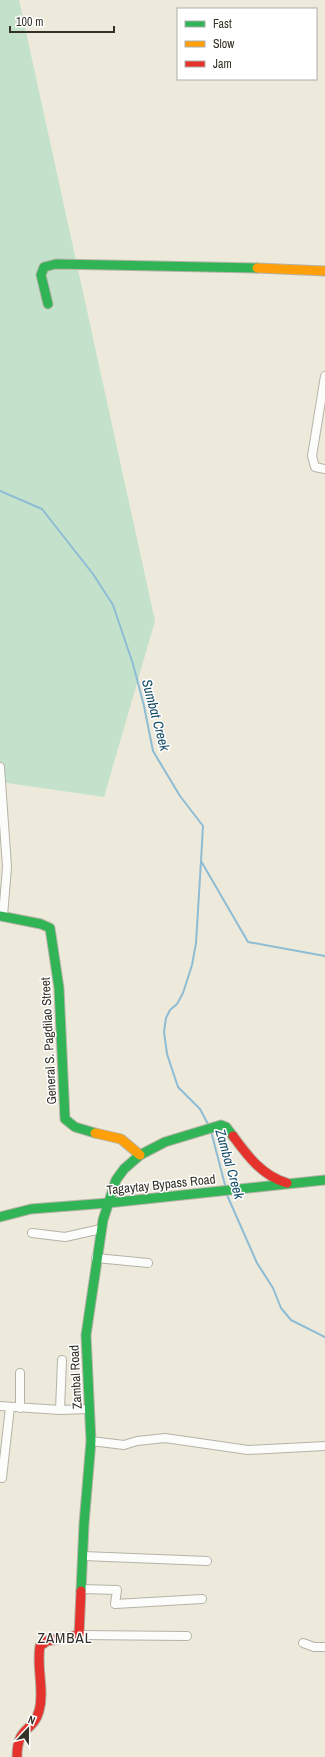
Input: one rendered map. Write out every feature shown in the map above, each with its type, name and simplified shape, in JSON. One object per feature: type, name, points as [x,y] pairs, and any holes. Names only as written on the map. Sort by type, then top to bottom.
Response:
[{"type":"street","points":[[48,304],[41,275],[42,270],[44,267],[56,264],[228,266],[325,271]]},
{"type":"street","points":[[325,376],[312,456],[315,467],[325,469]]},
{"type":"street","points":[[0,767],[7,867],[2,916]]},
{"type":"street","name":"General S. Pagdilao Street","points":[[2,916],[41,924],[50,928],[59,988],[65,1119],[67,1123],[77,1128],[120,1139],[140,1156]]},
{"type":"street","name":"Zambal Road","points":[[79,1635],[91,1441],[86,1335],[101,1229],[108,1203],[118,1176],[140,1156],[159,1144],[221,1125],[225,1126],[254,1162],[272,1178],[280,1182],[295,1184]]},
{"type":"street","name":"Tagaytay Bypass Road","points":[[0,1218],[31,1209],[108,1203],[167,1195],[325,1180]]},
{"type":"street","points":[[32,1233],[65,1237],[101,1229]]},
{"type":"street","points":[[96,1258],[148,1263]]},
{"type":"street","points":[[60,1410],[62,1360]]},
{"type":"street","points":[[20,1373],[20,1408]]},
{"type":"street","points":[[0,1406],[60,1410],[89,1409]]},
{"type":"street","points":[[2,1478],[10,1407]]},
{"type":"street","points":[[91,1441],[124,1445],[137,1441],[165,1438],[248,1450],[325,1446]]},
{"type":"street","points":[[83,1556],[207,1561]]},
{"type":"street","points":[[82,1589],[117,1590],[115,1604],[202,1599]]},
{"type":"street","points":[[17,1757],[19,1736],[22,1731],[35,1721],[40,1711],[37,1663],[40,1646],[47,1641],[79,1635],[186,1636]]},
{"type":"street","points":[[302,1643],[314,1647],[325,1647]]},
{"type":"green space","points":[[0,0],[19,0],[155,621],[104,797],[0,782]]},
{"type":"waterway","name":"Sumbat Creek","points":[[0,491],[42,509],[93,574],[113,605],[133,664],[144,706],[153,751],[180,796],[203,826],[201,861],[248,942],[325,956]]},
{"type":"waterway","name":"Zambal Creek","points":[[201,861],[196,943],[192,965],[183,993],[177,1004],[170,1010],[166,1018],[164,1032],[167,1054],[178,1087],[200,1109],[209,1126]]},
{"type":"waterway","name":"Zambal Creek","points":[[211,1131],[225,1185]]},
{"type":"waterway","name":"Zambal Creek","points":[[227,1195],[257,1263],[273,1288],[281,1308],[291,1320],[325,1337]]},
{"type":"traffic: fast","points":[[48,304],[41,275],[44,267],[56,264],[257,268]]},
{"type":"traffic: fast","points":[[0,916],[41,924],[50,928],[59,988],[65,1119],[75,1127],[95,1133]]},
{"type":"traffic: fast","points":[[81,1591],[84,1524],[91,1441],[86,1335],[103,1220],[116,1180],[124,1169],[140,1155],[165,1142],[221,1125],[226,1127],[233,1136]]},
{"type":"traffic: fast","points":[[0,1217],[31,1209],[108,1203],[325,1180]]},
{"type":"traffic: slow","points":[[257,268],[325,271]]},
{"type":"traffic: slow","points":[[95,1133],[121,1139],[140,1155]]},
{"type":"traffic: jam","points":[[233,1136],[256,1164],[278,1180],[287,1183]]},
{"type":"traffic: jam","points":[[17,1757],[22,1734],[33,1723],[41,1703],[39,1662],[40,1646],[47,1641],[79,1635],[81,1591]]},
{"type":"district","name":"ZAMBAL","points":[[65,1638]]}]
